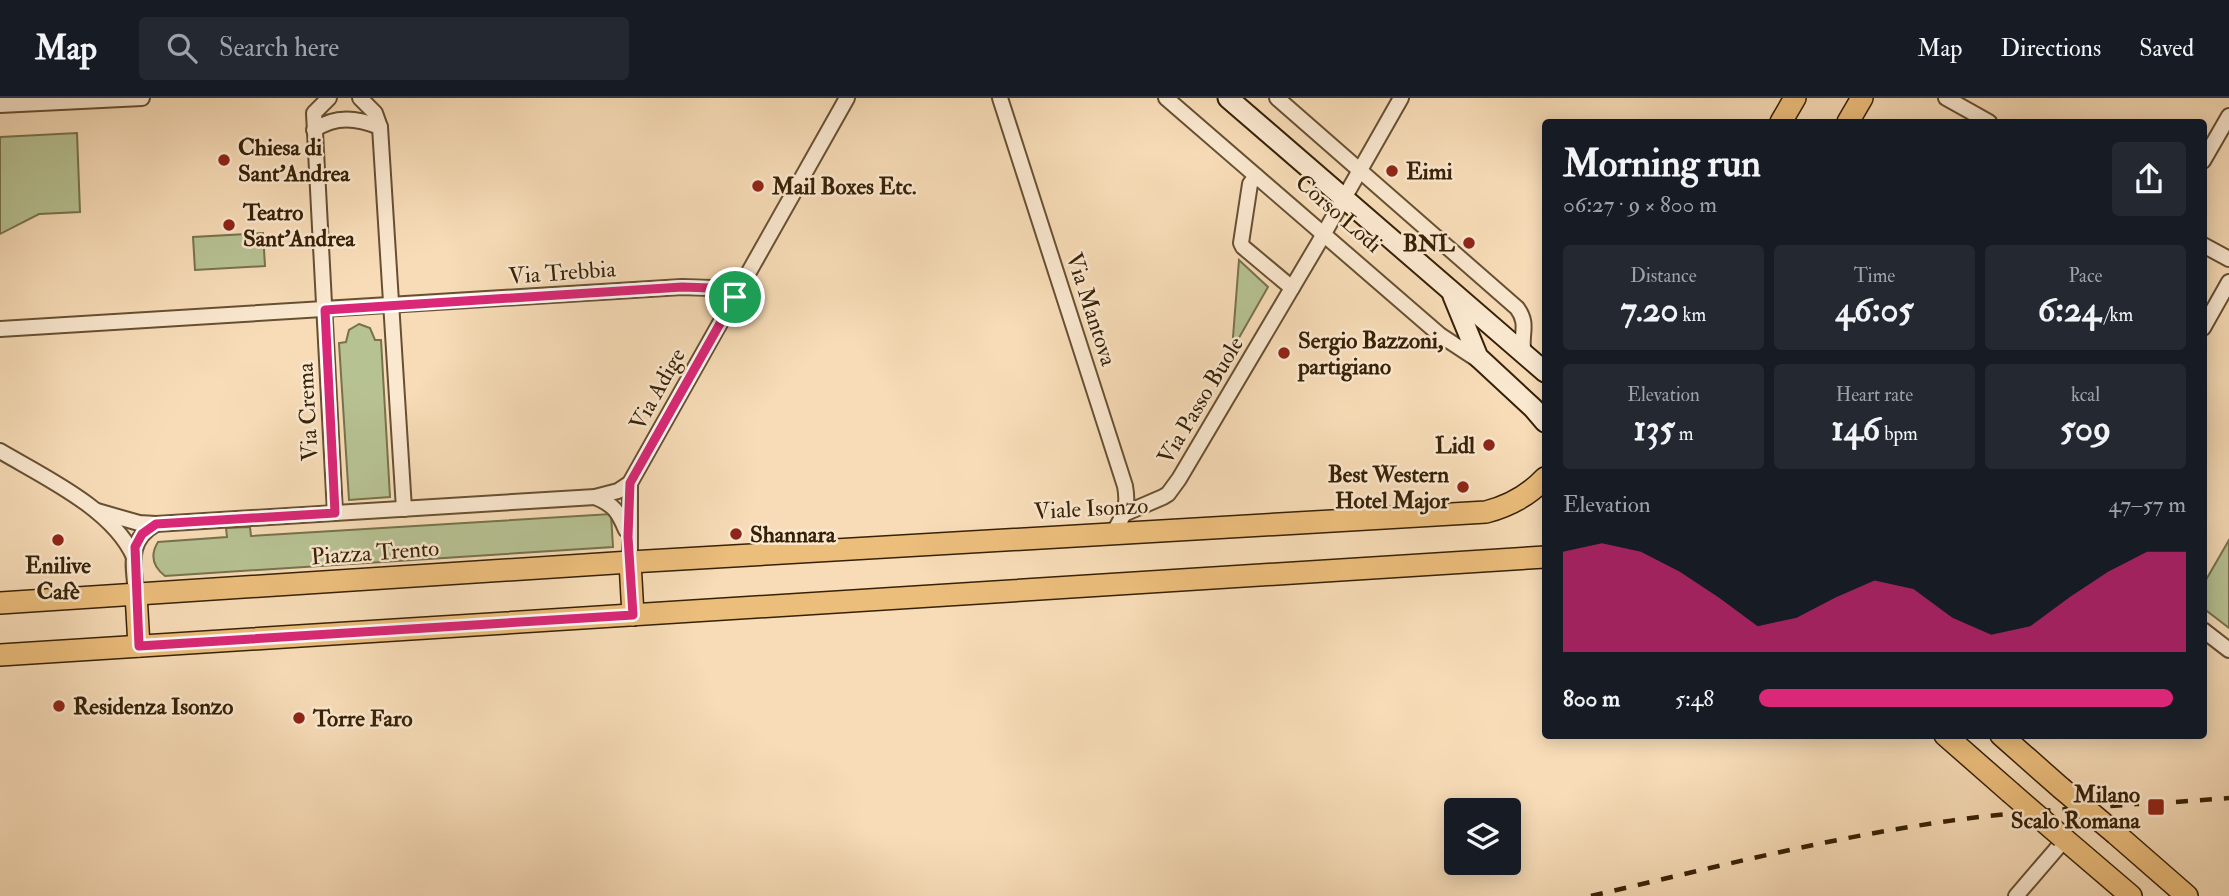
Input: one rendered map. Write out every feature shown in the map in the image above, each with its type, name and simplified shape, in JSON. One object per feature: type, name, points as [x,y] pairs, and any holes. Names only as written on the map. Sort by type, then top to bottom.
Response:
[{"type":"main road","name":"Corso Lodi","points":[[1228,98],[1542,369]]},
{"type":"main road","points":[[1783,119],[1795,98]]},
{"type":"main road","points":[[1850,119],[1862,98]]},
{"type":"main road","name":"Corso Lodi","points":[[1451,291],[1482,362],[1542,418]]},
{"type":"main road","name":"Viale Isonzo","points":[[630,562],[1486,512],[1514,502],[1542,481]]},
{"type":"main road","points":[[0,655],[1542,557]]},
{"type":"main road","points":[[630,562],[633,615]]},
{"type":"main road","name":"Piazza Trento","points":[[136,594],[630,562]]},
{"type":"main road","points":[[0,603],[136,594],[139,646]]},
{"type":"main road","points":[[1950,739],[2131,896]]},
{"type":"main road","points":[[2006,739],[2187,896]]},
{"type":"street","points":[[0,105],[142,98]]},
{"type":"street","name":"Via Crema","points":[[329,98],[314,113],[314,130],[335,513]]},
{"type":"street","points":[[360,98],[375,113],[380,127],[404,509]]},
{"type":"street","name":"Via Adige","points":[[630,483],[847,98]]},
{"type":"street","name":"Via Mantova","points":[[1000,98],[1122,476],[1127,496],[1126,513]]},
{"type":"street","name":"Corso Lodi","points":[[1166,98],[1440,335],[1482,362]]},
{"type":"street","name":"Corso Lodi","points":[[1277,98],[1517,308],[1524,321],[1524,354]]},
{"type":"street","name":"Via Passo Buole","points":[[1126,513],[1163,497],[1173,489],[1401,98]]},
{"type":"street","points":[[1946,98],[1984,119]]},
{"type":"street","points":[[2207,154],[2229,116]]},
{"type":"street","points":[[314,130],[331,121],[345,119],[355,119],[380,127]]},
{"type":"street","points":[[1256,176],[1250,184],[1241,243],[1292,288]]},
{"type":"street","points":[[2207,247],[2229,259]]},
{"type":"street","points":[[2207,321],[2229,282]]},
{"type":"street","name":"Via Trebbia","points":[[390,306],[682,287],[711,288],[735,297]]},
{"type":"street","points":[[0,328],[390,306]]},
{"type":"street","points":[[0,451],[97,511],[127,541],[134,557]]},
{"type":"street","points":[[630,483],[630,562]]},
{"type":"street","name":"Piazza Trento","points":[[97,511],[139,523],[156,524],[595,497],[618,491],[630,483]]},
{"type":"street","points":[[595,497],[615,509],[628,537]]},
{"type":"street","points":[[1114,533],[1126,513]]},
{"type":"street","points":[[136,594],[134,557],[138,540],[148,528],[156,524]]},
{"type":"street","points":[[2207,633],[2229,650]]},
{"type":"street","points":[[2016,896],[2063,838]]},
{"type":"green space","points":[[77,133],[80,212],[39,214],[0,234],[0,137]]},
{"type":"green space","points":[[263,233],[265,266],[195,270],[193,237]]},
{"type":"green space","points":[[1239,260],[1268,287],[1232,350]]},
{"type":"green space","points":[[359,324],[370,328],[375,340],[381,340],[390,497],[349,500],[339,343],[346,342],[349,330]]},
{"type":"green space","points":[[611,514],[613,547],[165,576],[154,560],[158,542],[227,537],[226,528],[250,527],[251,536]]},
{"type":"green space","points":[[2229,540],[2229,628],[2207,611],[2207,578]]},
{"type":"railway","points":[[2176,802],[2229,798]]},
{"type":"railway","points":[[1591,896],[1766,855],[1898,829],[1991,816],[2139,804]]},
{"type":"place","name":"Chiesa di Sant'Andrea","points":[[224,160]]},
{"type":"place","name":"Eimi","points":[[1392,171]]},
{"type":"place","name":"Mail Boxes Etc.","points":[[758,186]]},
{"type":"place","name":"Teatro Sant'Andrea","points":[[229,225]]},
{"type":"place","name":"BNL","points":[[1469,243]]},
{"type":"place","name":"Sergio Bazzoni, partigiano","points":[[1284,353]]},
{"type":"place","name":"Lidl","points":[[1489,445]]},
{"type":"place","name":"Best Western Hotel Major","points":[[1463,487]]},
{"type":"place","name":"Shannara","points":[[736,534]]},
{"type":"place","name":"Enilive Cafè","points":[[58,540]]},
{"type":"place","name":"Residenza Isonzo","points":[[59,706]]},
{"type":"place","name":"Torre Faro","points":[[299,718]]},
{"type":"place","name":"Milano Scalo Romana","points":[[2156,807]]},
{"type":"route","points":[[682,287],[711,288],[735,297],[630,483],[628,537],[633,615],[139,646],[134,557],[138,540],[148,528],[156,524],[335,513],[325,310],[682,287]]}]
